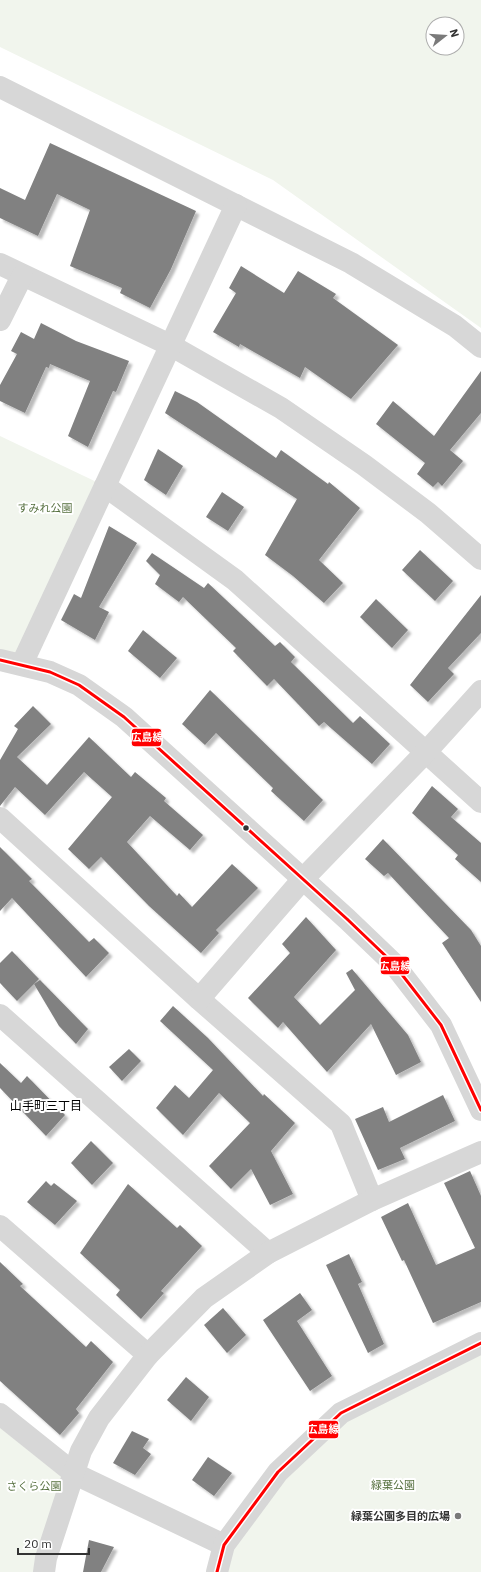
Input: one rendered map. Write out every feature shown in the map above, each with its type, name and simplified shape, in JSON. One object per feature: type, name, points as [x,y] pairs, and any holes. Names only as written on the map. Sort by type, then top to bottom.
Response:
[{"type":"street","points":[[0,87],[351,263],[455,326],[481,347]]},
{"type":"street","points":[[22,664],[236,205]]},
{"type":"street","points":[[0,264],[22,276],[170,346],[281,408],[364,465],[428,513],[481,559]]},
{"type":"street","points":[[0,320],[22,276]]},
{"type":"street","points":[[105,486],[235,580],[481,802]]},
{"type":"street","points":[[0,660],[22,664],[50,672],[79,685],[124,717],[347,919],[393,964],[441,1024],[481,1110]]},
{"type":"street","points":[[199,999],[303,879],[426,752],[481,691]]},
{"type":"street","points":[[0,818],[199,999],[341,1124],[372,1200]]},
{"type":"street","points":[[0,1015],[268,1253]]},
{"type":"street","points":[[44,1572],[46,1558],[75,1474],[81,1451],[99,1418],[148,1355],[204,1298],[268,1253],[372,1200],[481,1152]]},
{"type":"street","points":[[0,1226],[148,1355]]},
{"type":"street","points":[[217,1572],[224,1545],[278,1472],[341,1413],[481,1343]]},
{"type":"street","points":[[0,1414],[75,1474],[224,1545]]},
{"type":"green space","points":[[0,0],[481,0],[481,328],[273,180],[0,47]]},
{"type":"green space","name":"すみれ公園","points":[[0,436],[105,486],[22,664],[0,657]]},
{"type":"green space","name":"緑葉公園","points":[[481,1343],[481,1572],[217,1572],[224,1545],[341,1413]]},
{"type":"green space","name":"さくら公園","points":[[0,1414],[75,1474],[41,1572],[0,1572]]},
{"type":"building","points":[[50,143],[196,211],[171,269],[150,308],[120,293],[122,288],[70,266],[90,210],[57,194],[38,236],[0,218],[0,188],[25,200]]},
{"type":"building","points":[[241,266],[284,293],[298,271],[336,294],[333,298],[398,345],[351,399],[305,367],[300,378],[240,344],[239,347],[213,332],[236,293],[229,288]]},
{"type":"building","points":[[41,323],[76,341],[129,361],[116,392],[113,391],[88,447],[68,436],[90,381],[50,364],[49,368],[46,367],[25,413],[0,401],[0,385],[17,354],[11,351],[21,332],[34,339]]},
{"type":"building","points":[[481,371],[481,413],[450,450],[463,461],[442,486],[438,482],[433,487],[417,474],[425,463],[376,424],[393,401],[434,436]]},
{"type":"building","points":[[175,391],[197,402],[276,458],[281,450],[328,484],[329,482],[360,508],[319,560],[343,583],[324,603],[293,576],[265,555],[297,499],[165,413]]},
{"type":"building","points":[[158,449],[183,466],[166,495],[144,480]]},
{"type":"building","points":[[222,492],[244,507],[228,531],[206,517]]},
{"type":"building","points":[[109,526],[137,543],[99,607],[109,612],[95,640],[61,620],[74,594],[81,598]]},
{"type":"building","points":[[420,550],[453,581],[435,601],[402,570]]},
{"type":"building","points":[[152,553],[204,588],[208,583],[275,646],[280,642],[295,657],[291,662],[353,723],[360,716],[390,744],[372,764],[324,722],[319,726],[274,679],[267,686],[233,651],[236,648],[183,597],[179,602],[155,584],[160,575],[146,561]]},
{"type":"building","points":[[481,595],[481,633],[448,668],[454,674],[428,702],[410,685]]},
{"type":"building","points":[[376,599],[408,630],[392,648],[360,617]]},
{"type":"building","points":[[143,630],[177,658],[160,678],[128,651]]},
{"type":"building","points":[[210,690],[323,800],[304,821],[271,791],[273,788],[216,733],[205,745],[182,724]]},
{"type":"building","points":[[33,706],[51,724],[17,757],[47,785],[89,737],[131,777],[135,772],[166,798],[164,801],[203,835],[190,850],[150,816],[127,842],[177,896],[179,893],[192,907],[232,864],[258,888],[216,930],[219,933],[201,953],[149,906],[101,857],[89,869],[68,849],[112,797],[84,772],[45,815],[15,787],[0,806],[0,760],[18,729],[14,726]]},
{"type":"building","points":[[432,786],[458,809],[451,817],[481,843],[481,882],[455,859],[458,855],[412,813]]},
{"type":"building","points":[[383,839],[471,930],[481,946],[481,1002],[442,943],[449,938],[388,873],[384,876],[365,859]]},
{"type":"building","points":[[0,847],[32,879],[29,881],[89,942],[94,938],[109,953],[86,977],[12,898],[0,911]]},
{"type":"building","points":[[306,917],[336,950],[294,997],[320,1025],[355,990],[346,973],[352,969],[408,1035],[421,1062],[396,1075],[371,1024],[327,1072],[283,1022],[278,1028],[248,998],[290,953],[282,944]]},
{"type":"building","points":[[12,951],[39,979],[17,1001],[0,983],[0,963]]},
{"type":"building","points":[[40,980],[88,1029],[76,1044],[59,1026],[34,984]]},
{"type":"building","points":[[173,1006],[208,1038],[263,1096],[264,1094],[295,1123],[271,1151],[293,1194],[270,1205],[251,1169],[231,1189],[209,1166],[250,1123],[219,1093],[183,1135],[156,1108],[175,1085],[189,1098],[213,1070],[160,1021]]},
{"type":"building","points":[[129,1049],[141,1061],[122,1081],[109,1067]]},
{"type":"building","points":[[0,1063],[21,1083],[27,1076],[65,1115],[46,1136],[0,1088]]},
{"type":"building","points":[[443,1095],[455,1121],[400,1148],[405,1159],[378,1170],[355,1119],[383,1107],[389,1122]]},
{"type":"building","points":[[91,1141],[113,1163],[92,1185],[71,1163]]},
{"type":"building","points":[[470,1171],[481,1196],[481,1302],[433,1323],[404,1260],[402,1261],[381,1217],[408,1203],[436,1265],[475,1248],[444,1183]]},
{"type":"building","points":[[46,1181],[51,1186],[54,1183],[77,1201],[55,1225],[27,1202]]},
{"type":"building","points":[[128,1184],[177,1228],[180,1225],[202,1246],[161,1291],[164,1293],[141,1319],[116,1295],[120,1290],[80,1253]]},
{"type":"building","points":[[349,1254],[362,1282],[358,1284],[384,1344],[368,1353],[326,1265]]},
{"type":"building","points":[[0,1262],[23,1284],[20,1286],[86,1347],[91,1341],[113,1362],[76,1409],[79,1413],[60,1435],[0,1381]]},
{"type":"building","points":[[300,1293],[312,1310],[297,1321],[332,1376],[310,1391],[263,1320]]},
{"type":"building","points":[[223,1308],[246,1335],[227,1353],[204,1325]]},
{"type":"building","points":[[186,1377],[209,1397],[191,1421],[167,1400]]},
{"type":"building","points":[[132,1431],[149,1439],[143,1448],[151,1454],[135,1475],[113,1463]]},
{"type":"building","points":[[208,1457],[232,1473],[214,1496],[192,1480]]},
{"type":"building","points":[[89,1540],[114,1547],[101,1572],[83,1572]]},
{"type":"transit line","name":"広島線","points":[[0,660],[50,672],[79,685],[124,717],[347,919],[393,963],[441,1025],[481,1110]]},
{"type":"transit line","name":"広島線","points":[[217,1572],[224,1545],[278,1472],[341,1413],[481,1343]]},
{"type":"place","name":"緑葉公園多目的広場","points":[[458,1516]]},
{"type":"district","name":"山手町三丁目","points":[[46,1106]]}]
